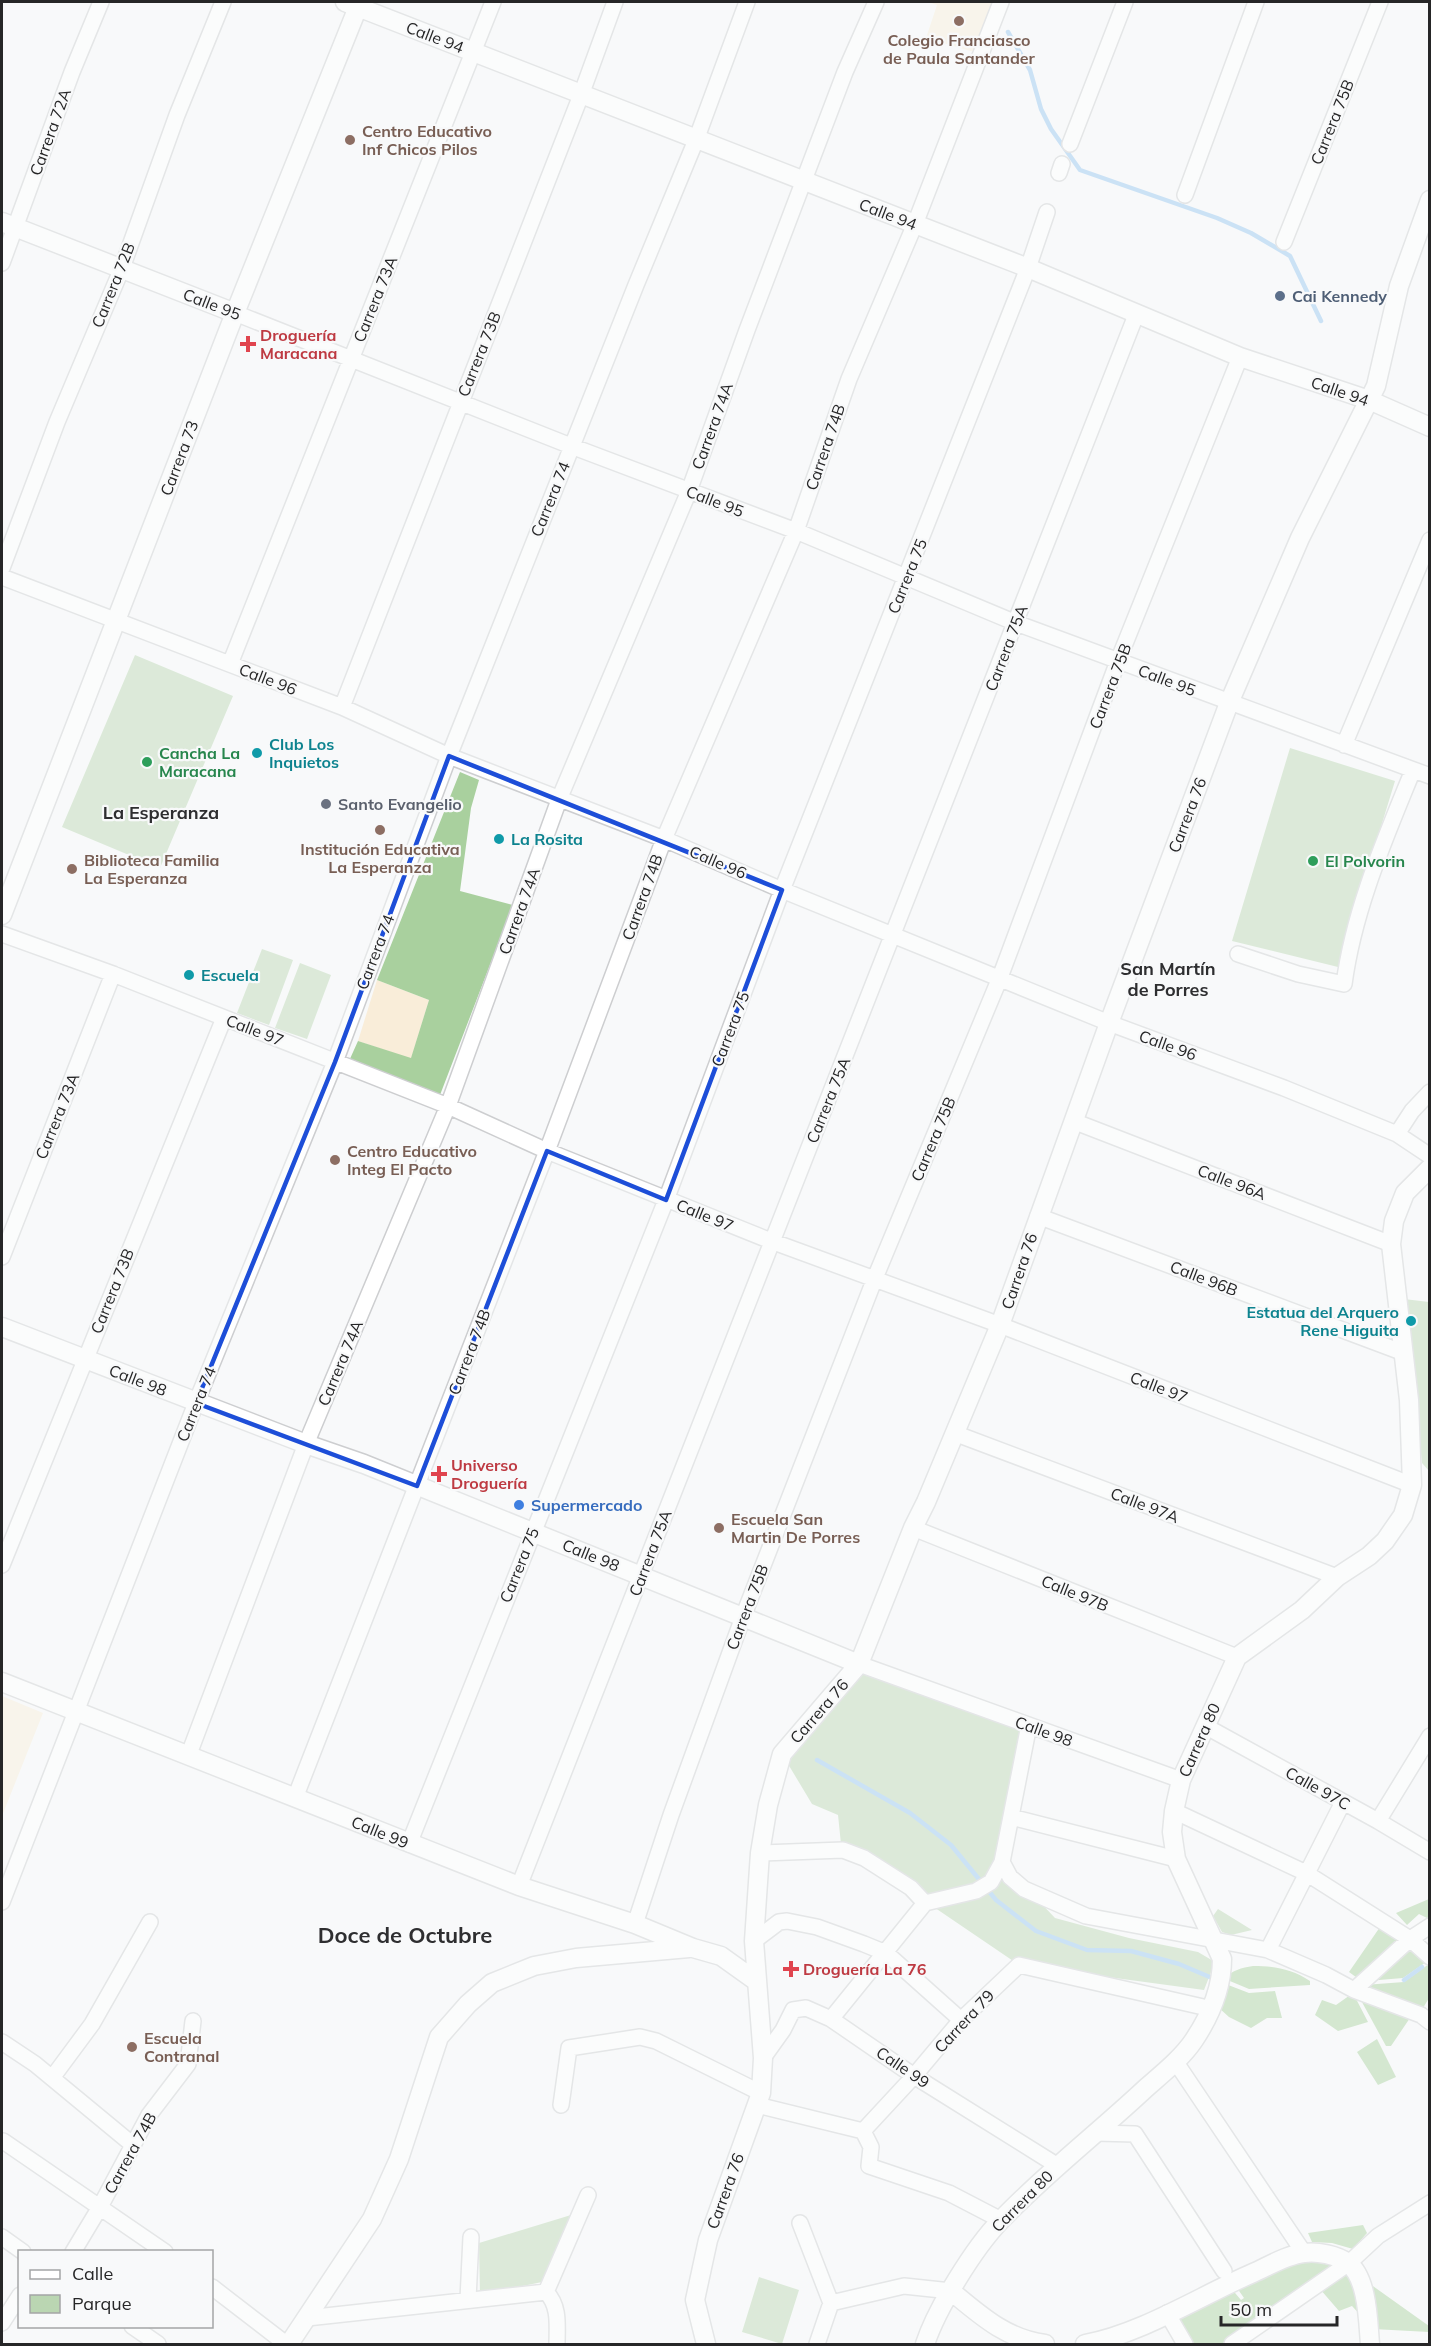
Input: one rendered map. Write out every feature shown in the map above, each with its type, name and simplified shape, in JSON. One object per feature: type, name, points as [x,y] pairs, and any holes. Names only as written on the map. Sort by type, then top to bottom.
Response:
[{"type":"street","name":"Carrera 72A","points":[[2,263],[9,224],[101,2]]},
{"type":"street","name":"Carrera 72B","points":[[2,568],[57,422],[122,268],[177,115],[223,2]]},
{"type":"street","name":"Carrera 73A","points":[[230,664],[493,2]]},
{"type":"street","name":"Carrera 73B","points":[[342,707],[581,95],[615,2]]},
{"type":"street","name":"Carrera 74","points":[[2,1902],[196,1402],[335,1062],[449,756],[571,446],[696,140],[747,2]]},
{"type":"street","name":"Carrera 74A","points":[[189,1754],[306,1444],[448,1106],[560,797],[689,491],[747,330],[845,72],[876,2]]},
{"type":"street","name":"Carrera 74B","points":[[295,1798],[548,1151],[664,839],[796,531],[849,379],[915,224],[1000,2]]},
{"type":"street","points":[[1070,144],[1125,2]]},
{"type":"street","points":[[1185,195],[1256,2]]},
{"type":"street","name":"Carrera 75B","points":[[1284,242],[1380,2]]},
{"type":"street","name":"Calle 94","points":[[354,3],[581,95],[1028,268],[1240,357],[1369,400],[1430,427]]},
{"type":"street","name":"Carrera 73","points":[[2,915],[354,3]]},
{"type":"street","name":"Carrera 76","points":[[706,2344],[695,2300],[708,2240],[759,2099],[763,2058],[754,1941],[760,1853],[768,1806],[782,1754],[859,1664],[913,1528],[1000,1325],[1108,1023],[1229,703],[1300,538],[1376,386],[1399,286],[1430,200]]},
{"type":"street","name":"Carrera 75","points":[[409,1844],[666,1200],[782,890],[1028,268],[1047,212]]},
{"type":"street","name":"Calle 95","points":[[9,224],[571,446],[796,531],[1016,623],[1430,776]]},
{"type":"street","name":"Carrera 75A","points":[[519,1886],[1136,315]]},
{"type":"street","name":"Carrera 75B","points":[[635,1924],[671,1815],[743,1617],[875,1278],[999,980],[1118,661],[1240,357]]},
{"type":"street","points":[[1344,745],[1430,540]]},
{"type":"street","name":"Calle 96","points":[[2,577],[342,707],[449,756],[664,839],[999,980],[1284,1088],[1397,1134],[1430,1156]]},
{"type":"street","points":[[1238,954],[1298,974],[1309,974],[1344,984],[1348,954],[1372,872],[1413,770]]},
{"type":"street","name":"Calle 97","points":[[2,934],[113,974],[448,1106],[666,1200],[1000,1325],[1413,1485]]},
{"type":"street","name":"Carrera 73A","points":[[2,1257],[113,974]]},
{"type":"street","name":"Carrera 73B","points":[[2,1564],[224,1018]]},
{"type":"street","points":[[1397,1134],[1412,1111],[1430,1092]]},
{"type":"street","name":"Calle 96A","points":[[1073,1121],[1390,1244]]},
{"type":"street","name":"Carrera 80","points":[[925,2344],[951,2291],[970,2259],[1001,2220],[1194,2042],[1212,2009],[1222,1972],[1222,1959],[1176,1859],[1172,1832],[1181,1780],[1237,1657],[1302,1610],[1337,1577],[1369,1556],[1385,1541],[1402,1515],[1413,1485],[1409,1400],[1390,1244],[1394,1221],[1405,1192],[1430,1168]]},
{"type":"street","name":"Calle 96B","points":[[1038,1216],[1404,1353]]},
{"type":"street","name":"Calle 98","points":[[2,1327],[417,1486],[859,1664],[1181,1780]]},
{"type":"street","name":"Calle 97A","points":[[954,1433],[1337,1577]]},
{"type":"street","name":"Calle 97B","points":[[913,1528],[1237,1657]]},
{"type":"street","name":"Calle 99","points":[[2,1682],[519,1886],[635,1924],[693,1948],[721,1956],[756,1981]]},
{"type":"street","points":[[831,2019],[925,1903],[975,1891],[991,1882],[1002,1862],[1029,1725]]},
{"type":"street","name":"Calle 97C","points":[[1205,1726],[1430,1852]]},
{"type":"street","points":[[1378,1821],[1430,1736]]},
{"type":"street","points":[[1268,1950],[1343,1802]]},
{"type":"street","points":[[1174,1811],[1306,1873],[1410,1939],[1430,1957]]},
{"type":"street","points":[[1011,1817],[1176,1859]]},
{"type":"street","points":[[760,1853],[843,1850],[864,1858],[911,1888],[925,1903]]},
{"type":"street","points":[[1002,1862],[1010,1877],[1024,1889],[1086,1916],[1268,1950],[1354,1990],[1421,2015],[1430,2022]]},
{"type":"street","points":[[754,1941],[779,1922],[787,1921],[817,1927],[885,1953],[961,2020]]},
{"type":"street","points":[[52,2078],[92,2024],[150,1922]]},
{"type":"street","points":[[1354,1990],[1410,1939],[1430,1926]]},
{"type":"street","points":[[213,2288],[287,2344],[307,2318],[372,2218],[399,2159],[440,2037],[468,2004],[492,1983],[534,1966],[576,1958],[693,1948]]},
{"type":"street","name":"Carrera 79","points":[[864,2131],[961,2020],[1019,1965],[1212,2009]]},
{"type":"street","name":"Calle 99","points":[[763,2058],[783,2030],[793,2010],[806,2008],[831,2019],[914,2076],[1058,2166]]},
{"type":"street","name":"Carrera 74B","points":[[74,2250],[149,2115],[188,2064],[193,2021]]},
{"type":"street","points":[[561,2104],[569,2048],[640,2037],[656,2041],[759,2099],[864,2131],[871,2147],[869,2166],[948,2193],[1001,2220]]},
{"type":"street","points":[[2,2042],[35,2064],[133,2145]]},
{"type":"street","points":[[1175,2061],[1304,2253]]},
{"type":"street","points":[[1096,2133],[1135,2134],[1224,2271]]},
{"type":"street","points":[[3,2141],[162,2250]]},
{"type":"street","points":[[546,2292],[588,2195]]},
{"type":"street","points":[[1232,2344],[1348,2263],[1378,2236],[1430,2203]]},
{"type":"street","points":[[800,2223],[831,2303],[817,2344]]},
{"type":"street","points":[[2,2237],[20,2250]]},
{"type":"street","points":[[468,2299],[471,2237]]},
{"type":"street","points":[[1098,2343],[1151,2322],[1286,2258],[1304,2253],[1327,2254],[1348,2263],[1362,2285],[1368,2308],[1370,2344]]},
{"type":"street","points":[[831,2303],[904,2286],[951,2291],[1002,2331],[1019,2340],[1045,2344]]},
{"type":"street","points":[[307,2318],[546,2292]]},
{"type":"street","points":[[546,2292],[551,2297],[558,2317],[556,2344]]},
{"type":"street","points":[[2,2323],[18,2298]]},
{"type":"street","points":[[1167,2313],[1185,2344]]},
{"type":"street","points":[[135,2328],[158,2344]]},
{"type":"highlighted area","points":[[449,756],[782,890],[666,1200],[547,1151],[417,1486],[196,1403],[335,1062]]},
{"type":"shaded area","name":"Colegio Franciasco de Paula Santander","points":[[928,2],[994,2],[974,52],[926,38],[937,5]]},
{"type":"shaded area","points":[[377,980],[429,1000],[411,1059],[358,1041]]},
{"type":"shaded area","points":[[2,1696],[43,1713],[2,1816]]},
{"type":"green space","name":"Cancha La Maracana","points":[[135,655],[233,696],[160,868],[62,827]]},
{"type":"green space","name":"El Polvorin","points":[[1290,748],[1395,781],[1338,967],[1232,941]]},
{"type":"green space","points":[[460,772],[479,780],[471,808],[460,891],[513,905],[440,1095],[349,1061],[358,1041],[411,1058],[429,1000],[377,980]]},
{"type":"green space","points":[[262,949],[293,960],[269,1025],[237,1013]]},
{"type":"green space","points":[[300,963],[331,975],[307,1039],[275,1028]]},
{"type":"green space","points":[[1404,1299],[1429,1302],[1429,1471],[1422,1463]]},
{"type":"green space","points":[[859,1664],[1029,1725],[1002,1862],[1055,1918],[1129,1938],[1198,1952],[1215,1962],[1204,1990],[1019,1965],[841,1844],[838,1815],[812,1804],[782,1754]]},
{"type":"green space","points":[[1429,1899],[1429,1919],[1419,1914],[1407,1925],[1396,1913]]},
{"type":"green space","points":[[1218,1909],[1252,1930],[1231,1935],[1222,1932],[1213,1916]]},
{"type":"green space","points":[[1380,1927],[1403,1940],[1360,1980],[1349,1972]]},
{"type":"green space","points":[[1409,1942],[1429,1960],[1403,1978],[1367,1981]]},
{"type":"green space","points":[[1429,1964],[1429,1998],[1420,2013],[1357,1990],[1364,1985],[1404,1982]]},
{"type":"green space","points":[[1253,1966],[1290,1971],[1310,1981],[1310,1985],[1249,1989],[1225,1979],[1234,1971]]},
{"type":"green space","points":[[1223,1983],[1249,1993],[1275,1991],[1282,2018],[1267,2018],[1251,2028],[1229,2017],[1219,2008]]},
{"type":"green space","points":[[1353,1993],[1368,2022],[1338,2031],[1315,2015],[1322,2000],[1336,2005]]},
{"type":"green space","points":[[1357,1993],[1412,2015],[1391,2046],[1386,2046]]},
{"type":"green space","points":[[1377,2039],[1396,2077],[1378,2085],[1357,2052]]},
{"type":"green space","points":[[571,2215],[542,2282],[480,2295],[479,2243]]},
{"type":"green space","points":[[1363,2225],[1367,2233],[1353,2249],[1332,2243],[1312,2242],[1308,2233]]},
{"type":"green space","points":[[1289,2262],[1325,2262],[1340,2267],[1226,2344],[1194,2344],[1172,2315],[1230,2287],[1241,2300],[1244,2298],[1235,2285]]},
{"type":"green space","points":[[1346,2269],[1360,2286],[1364,2319],[1352,2306],[1339,2311],[1320,2289]]},
{"type":"green space","points":[[759,2277],[799,2290],[782,2344],[742,2332]]},
{"type":"green space","points":[[1363,2279],[1429,2326],[1429,2332],[1373,2329]]},
{"type":"waterway","points":[[1008,32],[1030,70],[1041,109],[1051,129],[1080,170],[1217,218],[1251,233],[1290,256],[1321,321]]},
{"type":"waterway","points":[[817,1760],[910,1813],[951,1845],[996,1900],[1036,1931],[1087,1950],[1131,1951],[1179,1964],[1212,1978]]},
{"type":"waterway","points":[[1404,1980],[1422,1967]]},
{"type":"place","name":"Colegio Franciasco de Paula Santander","points":[[959,21]]},
{"type":"place","name":"Centro Educativo Inf Chicos Pilos","points":[[350,140]]},
{"type":"place","name":"Cai Kennedy","points":[[1280,296]]},
{"type":"place","name":"Droguería Maracana","points":[[248,344]]},
{"type":"place","name":"Club Los Inquietos","points":[[257,753]]},
{"type":"place","name":"Cancha La Maracana","points":[[147,762]]},
{"type":"place","name":"Santo Evangelio","points":[[326,804]]},
{"type":"place","name":"Institución Educativa La Esperanza","points":[[380,830]]},
{"type":"place","name":"La Rosita","points":[[499,839]]},
{"type":"place","name":"El Polvorin","points":[[1313,861]]},
{"type":"place","name":"Biblioteca Familia La Esperanza","points":[[72,869]]},
{"type":"place","name":"Escuela","points":[[189,975]]},
{"type":"place","name":"Centro Educativo Integ El Pacto","points":[[335,1160]]},
{"type":"place","name":"Estatua del Arquero Rene Higuita","points":[[1411,1321]]},
{"type":"place","name":"Universo Droguería","points":[[439,1474]]},
{"type":"place","name":"Supermercado","points":[[519,1505]]},
{"type":"place","name":"Escuela San Martin De Porres","points":[[719,1528]]},
{"type":"place","name":"Droguería La 76","points":[[791,1969]]},
{"type":"place","name":"Escuela Contranal","points":[[132,2047]]},
{"type":"district","name":"La Esperanza","points":[[161,813]]},
{"type":"district","name":"San Martín de Porres","points":[[1168,979]]},
{"type":"district","name":"Doce de Octubre","points":[[405,1935]]}]
